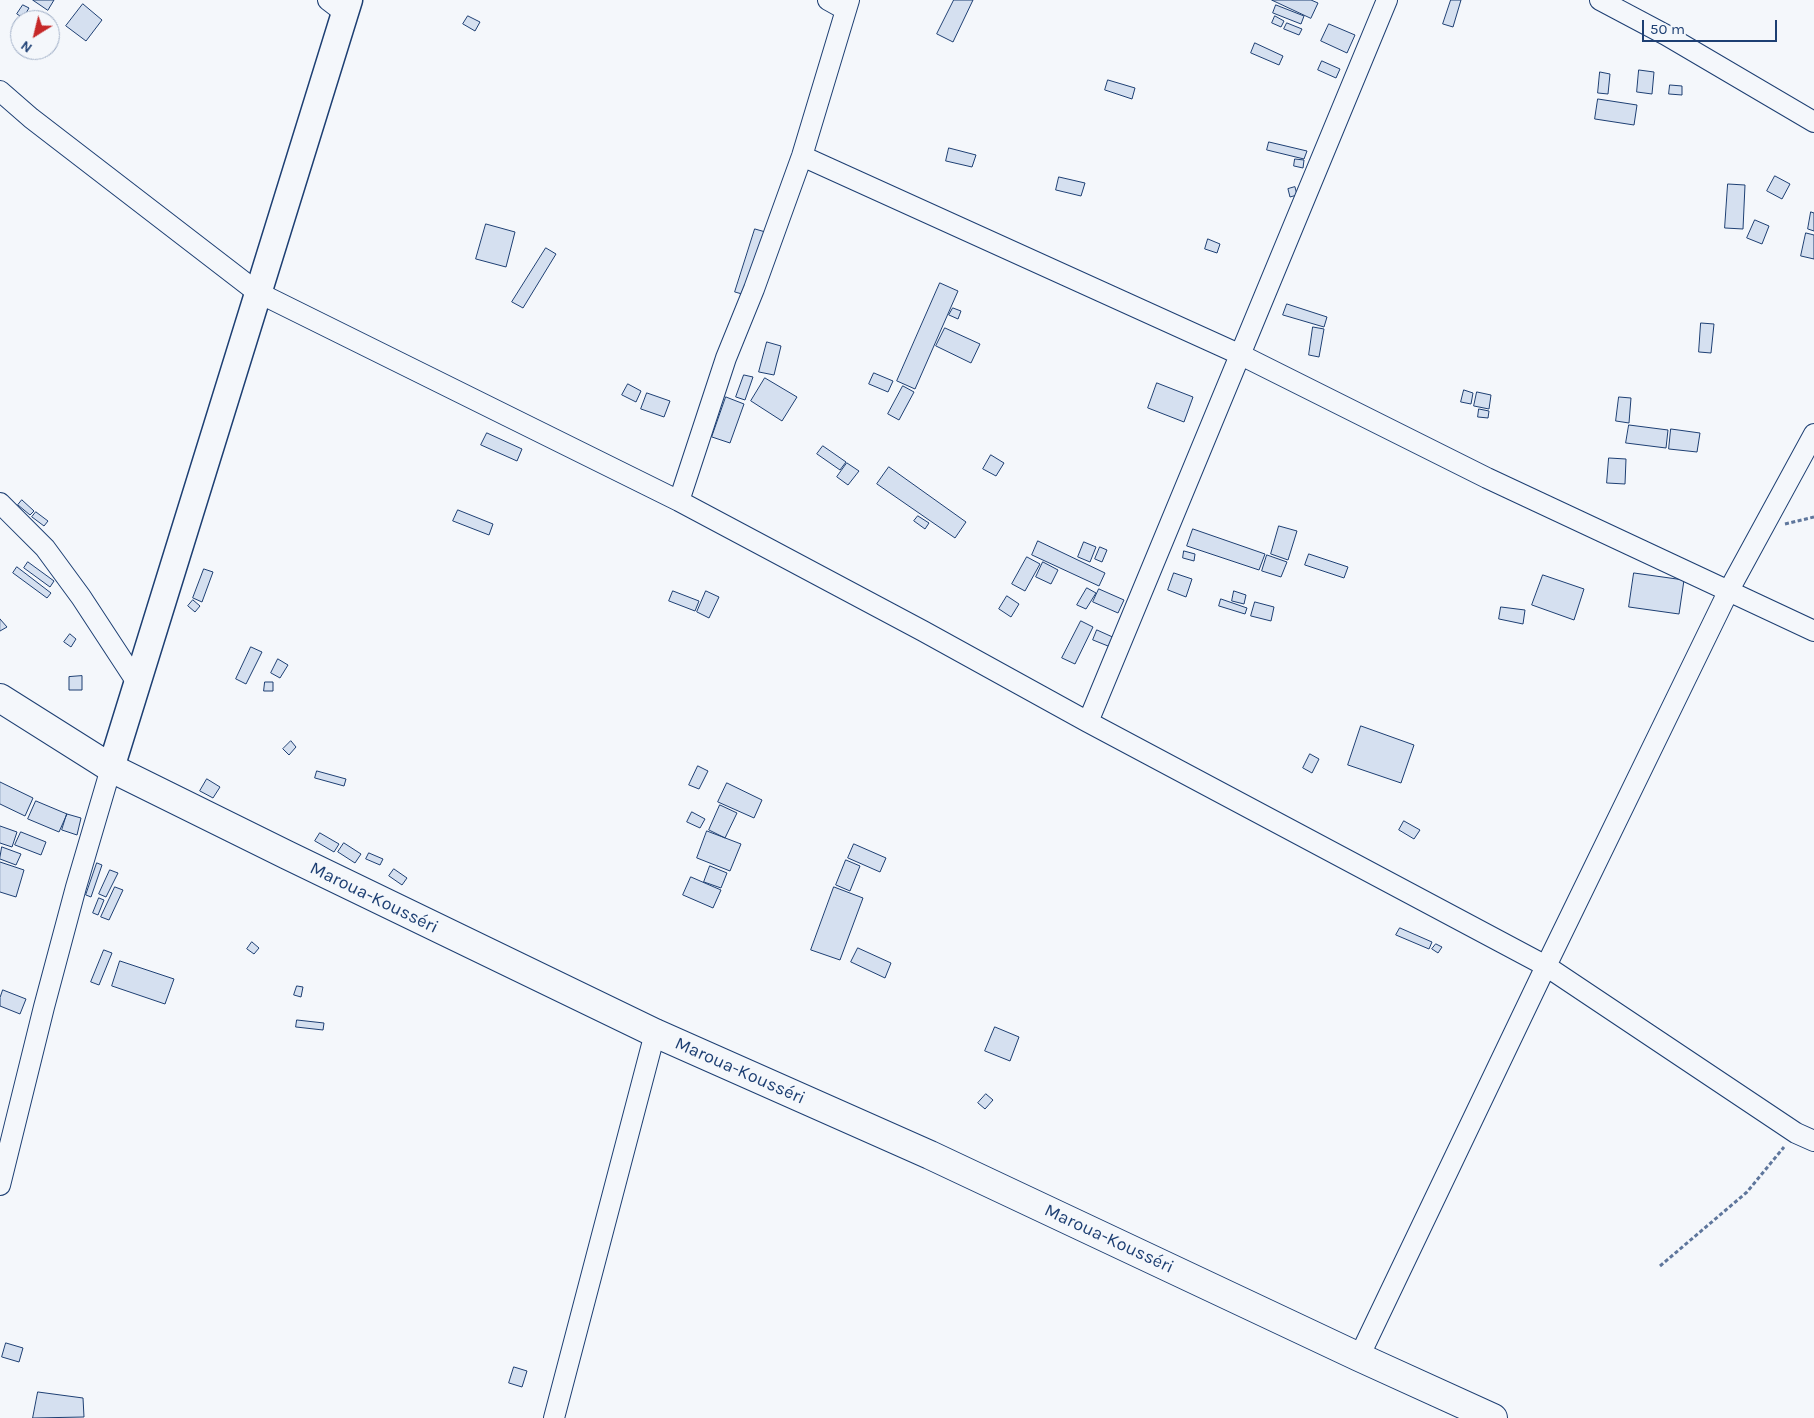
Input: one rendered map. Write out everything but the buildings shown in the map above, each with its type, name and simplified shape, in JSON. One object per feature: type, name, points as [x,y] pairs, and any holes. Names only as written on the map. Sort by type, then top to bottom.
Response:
[{"type":"highway","name":"Maroua-Kousséri","points":[[0,698],[112,768],[287,856],[655,1033],[930,1155],[1359,1357],[1494,1418]]},
{"type":"main road","points":[[112,768],[257,292],[341,4]]},
{"type":"street","points":[[1088,722],[1387,0]]},
{"type":"street","points":[[1600,0],[1666,35],[1814,122]]},
{"type":"street","points":[[679,501],[726,358],[754,289],[802,156],[841,3]]},
{"type":"street","points":[[0,91],[31,118],[257,292],[679,501],[1546,966],[1805,1137]]},
{"type":"street","points":[[802,156],[1241,355],[1487,478],[1814,631]]},
{"type":"street","points":[[1359,1357],[1729,590],[1814,434]]},
{"type":"street","points":[[0,503],[45,548],[81,597],[138,684]]},
{"type":"street","points":[[0,1184],[76,887],[112,768]]},
{"type":"street","points":[[554,1418],[655,1033]]},
{"type":"path","points":[[1660,1266],[1747,1192],[1805,1137]]}]
